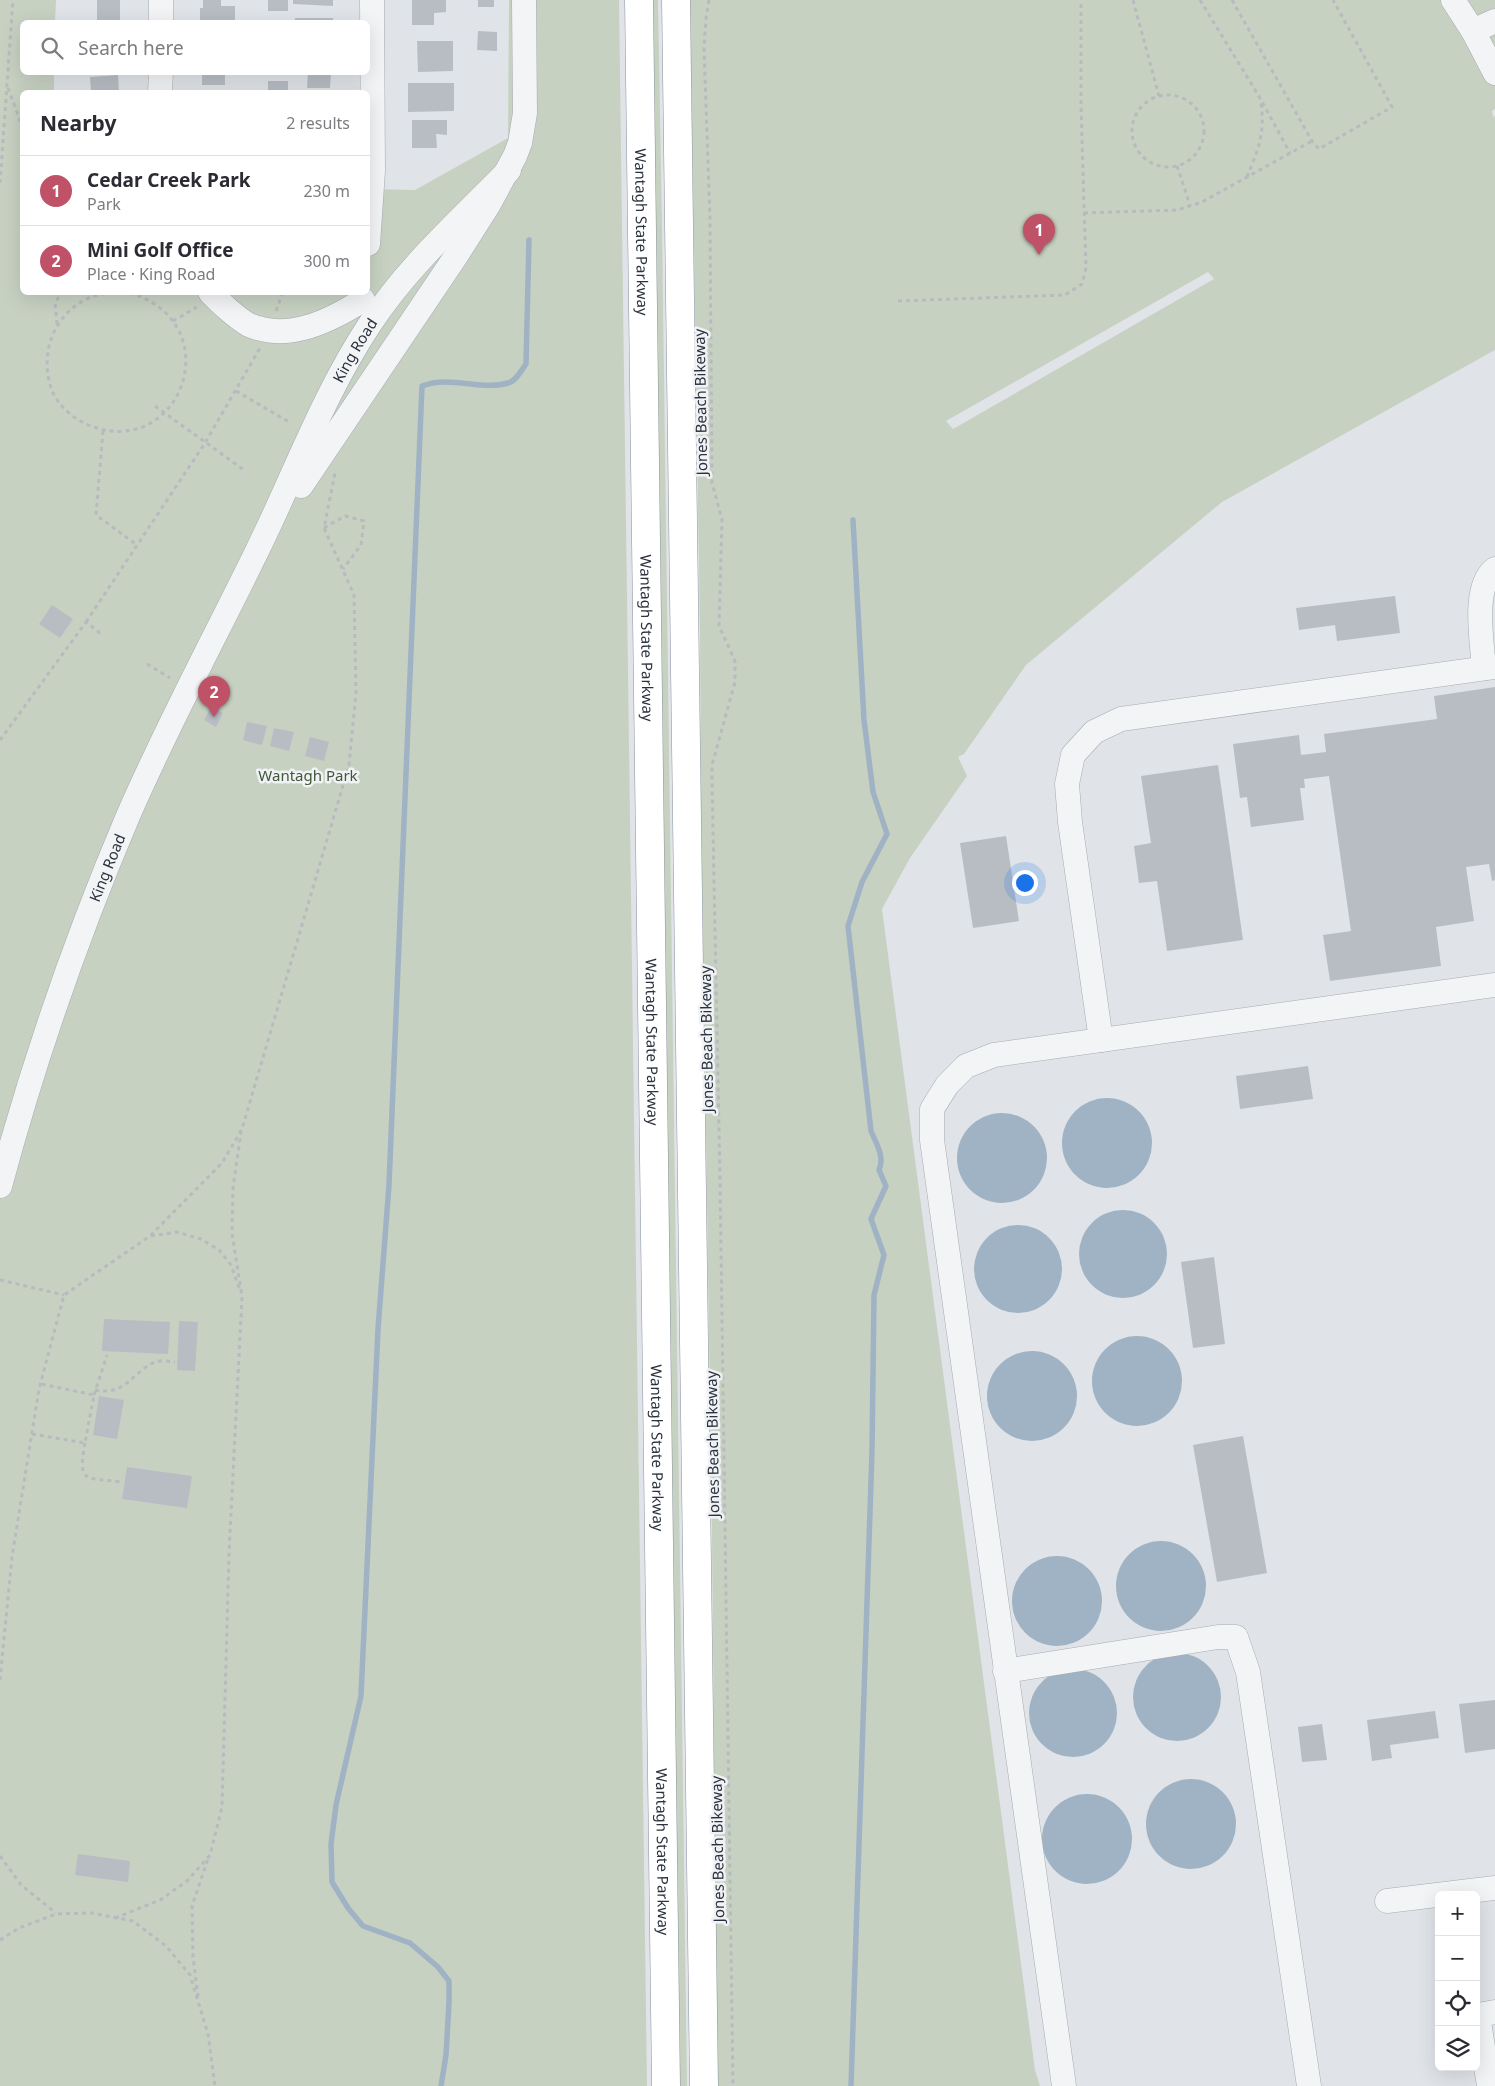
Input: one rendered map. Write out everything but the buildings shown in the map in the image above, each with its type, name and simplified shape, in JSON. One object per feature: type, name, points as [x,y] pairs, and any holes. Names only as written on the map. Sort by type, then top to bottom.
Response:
[{"type":"highway","name":"Wantagh State Parkway","points":[[639,0],[666,2086]]},
{"type":"highway","points":[[676,0],[704,2086]]},
{"type":"street","points":[[161,0],[161,20]]},
{"type":"street","points":[[370,170],[372,0]]},
{"type":"street","name":"King Road","points":[[251,563],[325,449],[461,248],[508,170],[520,143],[525,113],[524,0]]},
{"type":"street","points":[[1453,0],[1473,31],[1495,73]]},
{"type":"street","points":[[1473,31],[1495,21]]},
{"type":"street","points":[[160,75],[160,90]]},
{"type":"street","name":"King Road","points":[[0,1186],[44,1038],[88,918],[129,815],[188,688],[280,505],[340,374],[390,296],[508,170]]},
{"type":"street","points":[[212,295],[248,324],[269,331],[306,328],[329,320],[363,296]]},
{"type":"street","points":[[358,344],[363,296]]},
{"type":"street","points":[[1101,1040],[1066,784],[1073,755],[1094,732],[1120,719],[1489,668],[1481,596],[1488,575],[1495,569]]},
{"type":"street","points":[[1064,2086],[935,1160],[932,1109],[947,1084],[966,1066],[994,1055],[1495,986]]},
{"type":"street","points":[[1005,1671],[1218,1637],[1236,1637],[1248,1672],[1309,2086]]},
{"type":"street","points":[[1387,1901],[1495,1888]]},
{"type":"street","points":[[1489,2086],[1478,2015],[1495,2012]]},
{"type":"path","points":[[0,184],[13,0]]},
{"type":"path","name":"Jones Beach Bikeway","points":[[709,0],[704,48],[710,219],[712,483],[722,519],[719,626],[731,648],[735,668],[735,682],[712,765],[733,2086]]},
{"type":"path","points":[[898,301],[1066,295],[1082,284],[1086,268],[1081,106],[1081,0]]},
{"type":"path","points":[[1082,5],[1087,0]]},
{"type":"path","points":[[1134,0],[1159,96]]},
{"type":"path","points":[[1200,0],[1260,98],[1290,153]]},
{"type":"path","points":[[1232,0],[1318,149],[1392,107],[1333,0]]},
{"type":"path","points":[[7,85],[20,121]]},
{"type":"path","points":[[1159,96],[1182,97],[1199,112],[1204,122],[1202,144],[1192,157],[1177,166],[1153,163],[1143,156],[1136,146],[1132,134],[1134,121],[1139,110],[1148,101],[1159,96]]},
{"type":"path","points":[[1247,177],[1260,146],[1263,124],[1260,98]]},
{"type":"path","points":[[1084,213],[1177,210],[1190,206],[1202,202],[1312,141]]},
{"type":"path","points":[[1177,166],[1190,206]]},
{"type":"path","points":[[57,324],[55,303],[60,295]]},
{"type":"path","points":[[98,295],[92,296],[72,308],[57,324],[48,345],[46,368],[52,390],[64,409],[81,423],[103,431],[125,432],[146,426],[165,413],[177,398],[185,379],[187,359],[174,321],[157,305],[137,295]]},
{"type":"path","points":[[174,321],[210,295]]},
{"type":"path","points":[[0,740],[86,622],[205,443],[236,392],[269,331],[282,295]]},
{"type":"path","points":[[236,392],[289,422]]},
{"type":"path","points":[[155,406],[244,470]]},
{"type":"path","points":[[103,431],[96,515],[137,545]]},
{"type":"path","points":[[200,2006],[193,1958],[192,1906],[209,1856],[222,1807],[229,1553],[242,1297],[232,1233],[232,1188],[242,1129],[349,765],[356,693],[354,595],[324,528],[336,470]]},
{"type":"path","points":[[324,528],[345,516],[364,522],[361,545],[342,570]]},
{"type":"path","points":[[86,622],[101,634]]},
{"type":"path","points":[[147,664],[172,679]]},
{"type":"path","points":[[0,1680],[12,1557],[40,1384],[64,1295],[150,1236],[222,1163],[242,1129]]},
{"type":"path","points":[[150,1236],[177,1232],[201,1239],[219,1250],[231,1265],[242,1297]]},
{"type":"path","points":[[0,1280],[64,1295]]},
{"type":"path","points":[[108,1355],[95,1390],[81,1467],[82,1472],[88,1478],[121,1482]]},
{"type":"path","points":[[95,1390],[111,1391],[122,1388],[154,1362],[175,1362]]},
{"type":"path","points":[[40,1384],[94,1395]]},
{"type":"path","points":[[32,1434],[85,1443]]},
{"type":"path","points":[[0,1856],[21,1885],[56,1914]]},
{"type":"path","points":[[116,1918],[160,1900],[187,1881],[209,1856]]},
{"type":"path","points":[[0,1940],[19,1928],[56,1914],[92,1913],[133,1921],[166,1946],[190,1975],[208,2034],[215,2086]]},
{"type":"green space","name":"Wantagh Park","points":[[0,0],[56,0],[55,20],[20,20],[20,75],[54,75],[54,90],[20,90],[20,295],[370,295],[370,189],[415,190],[508,138],[509,0],[619,0],[647,2086],[0,2086]]},
{"type":"green space","points":[[651,0],[658,0],[662,226],[687,2086],[677,2086]]},
{"type":"green space","points":[[690,0],[1495,0],[1495,109],[1492,111],[1493,117],[1495,116],[1495,350],[1222,502],[1026,665],[964,754],[958,757],[967,776],[910,858],[882,909],[1035,2070],[1040,2086],[717,2086],[700,630]],"holes":[[[1208,272],[1214,279],[953,429],[946,421]]]},
{"type":"water","points":[[1107,1098],[1124,1102],[1139,1111],[1148,1126],[1152,1143],[1148,1160],[1139,1175],[1124,1184],[1107,1188],[1090,1184],[1075,1175],[1066,1160],[1062,1143],[1066,1126],[1075,1111],[1090,1102]]},
{"type":"water","points":[[1002,1113],[1019,1117],[1034,1126],[1043,1141],[1047,1158],[1043,1175],[1034,1190],[1019,1199],[1002,1203],[985,1199],[970,1190],[961,1175],[957,1158],[961,1141],[970,1126],[985,1117]]},
{"type":"water","points":[[1114,1210],[1132,1210],[1148,1217],[1160,1229],[1167,1245],[1167,1263],[1160,1279],[1148,1291],[1132,1298],[1114,1298],[1098,1291],[1086,1279],[1079,1263],[1079,1245],[1086,1229],[1098,1217]]},
{"type":"water","points":[[1009,1225],[1027,1225],[1043,1232],[1055,1244],[1062,1260],[1062,1278],[1055,1294],[1043,1306],[1027,1313],[1009,1313],[993,1306],[981,1294],[974,1278],[974,1260],[981,1244],[993,1232]]},
{"type":"water","points":[[1137,1336],[1154,1340],[1169,1349],[1178,1364],[1182,1381],[1178,1398],[1169,1413],[1154,1422],[1137,1426],[1120,1422],[1105,1413],[1096,1398],[1092,1381],[1096,1364],[1105,1349],[1120,1340]]},
{"type":"water","points":[[1032,1351],[1049,1355],[1064,1364],[1073,1379],[1077,1396],[1073,1413],[1064,1428],[1049,1437],[1032,1441],[1015,1437],[1000,1428],[991,1413],[987,1396],[991,1379],[1000,1364],[1015,1355]]},
{"type":"water","points":[[1161,1541],[1178,1545],[1193,1554],[1202,1569],[1206,1586],[1202,1603],[1193,1618],[1178,1627],[1161,1631],[1144,1627],[1129,1618],[1120,1603],[1116,1586],[1120,1569],[1129,1554],[1144,1545]]},
{"type":"water","points":[[1057,1556],[1074,1560],[1089,1569],[1098,1584],[1102,1601],[1098,1618],[1089,1633],[1074,1642],[1057,1646],[1040,1642],[1025,1633],[1016,1618],[1012,1601],[1016,1584],[1025,1569],[1040,1560]]},
{"type":"water","points":[[1168,1653],[1186,1653],[1202,1660],[1214,1672],[1221,1688],[1221,1706],[1214,1722],[1202,1734],[1186,1741],[1168,1741],[1152,1734],[1140,1722],[1133,1706],[1133,1688],[1140,1672],[1152,1660]]},
{"type":"water","points":[[1064,1669],[1082,1669],[1098,1676],[1110,1688],[1117,1704],[1117,1722],[1110,1738],[1098,1750],[1082,1757],[1064,1757],[1048,1750],[1036,1738],[1029,1722],[1029,1704],[1036,1688],[1048,1676]]},
{"type":"water","points":[[1191,1779],[1208,1783],[1223,1792],[1232,1807],[1236,1824],[1232,1841],[1223,1856],[1208,1865],[1191,1869],[1174,1865],[1159,1856],[1150,1841],[1146,1824],[1150,1807],[1159,1792],[1174,1783]]},
{"type":"water","points":[[1087,1794],[1104,1798],[1119,1807],[1128,1822],[1132,1839],[1128,1856],[1119,1871],[1104,1880],[1087,1884],[1070,1880],[1055,1871],[1046,1856],[1042,1839],[1046,1822],[1055,1807],[1070,1798]]},
{"type":"waterway","points":[[441,2086],[446,2055],[449,1981],[438,1967],[410,1943],[363,1926],[348,1908],[332,1882],[331,1844],[336,1805],[361,1696],[378,1329],[389,1185],[422,386],[444,382],[498,385],[511,382],[520,373],[526,364],[529,240]]},
{"type":"waterway","points":[[851,2086],[872,1451],[874,1295],[884,1255],[871,1219],[886,1186],[879,1170],[881,1165],[879,1150],[871,1131],[848,926],[862,882],[887,834],[873,792],[864,720],[853,520]]},
{"type":"place","name":"Cedar Creek Park","points":[[1039,255]]},
{"type":"place","name":"Mini Golf Office","points":[[214,717]]}]
